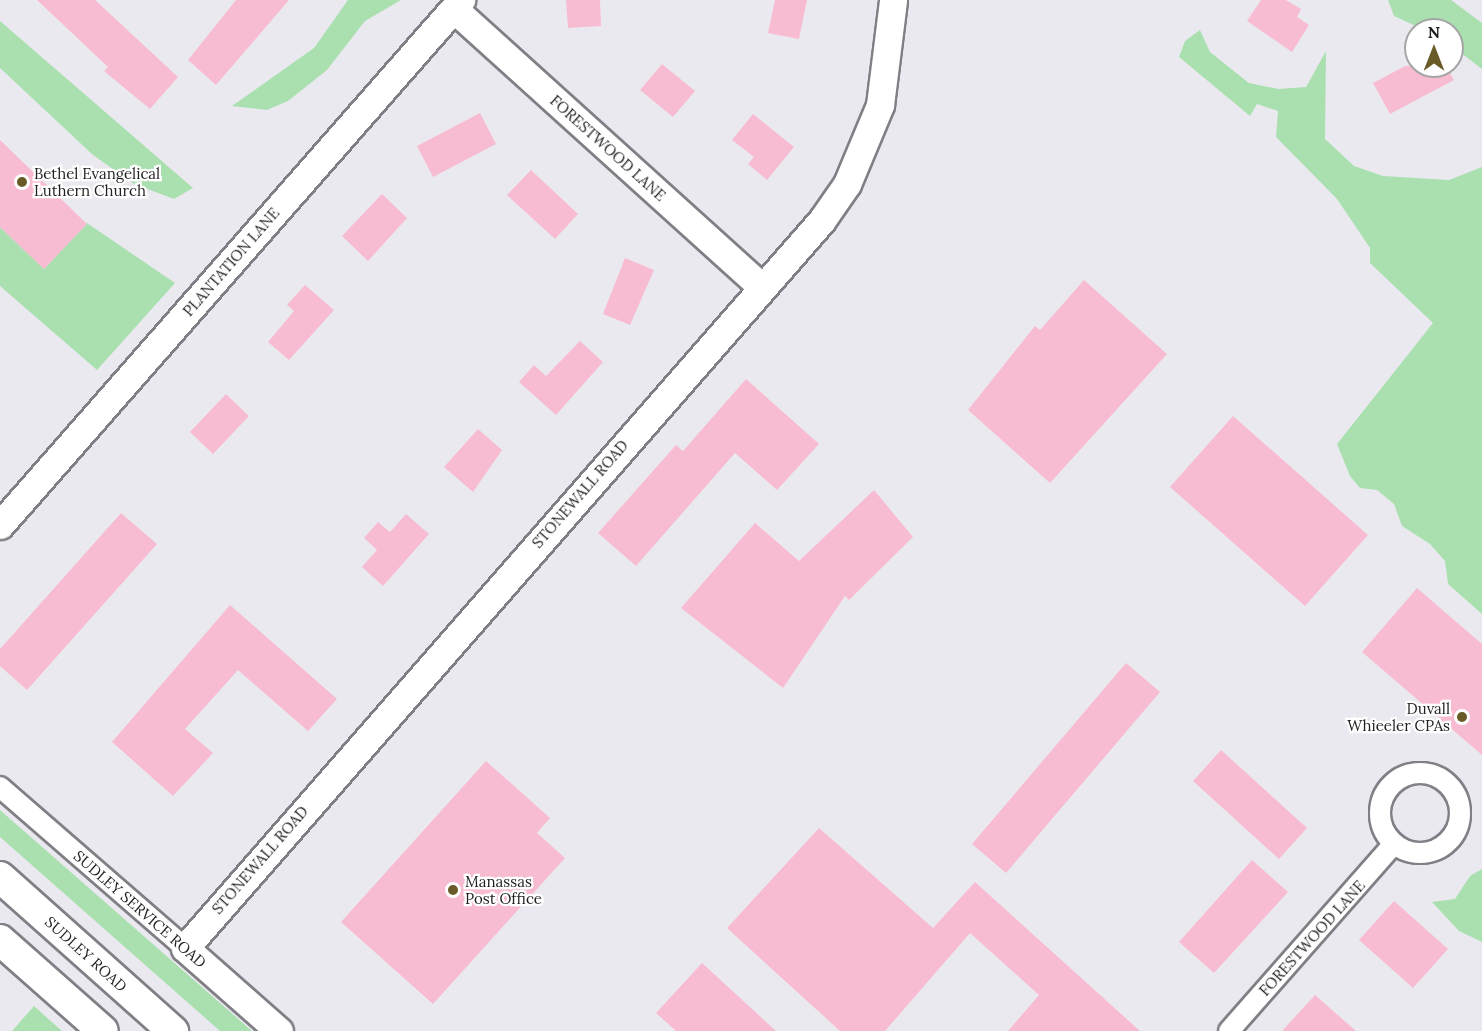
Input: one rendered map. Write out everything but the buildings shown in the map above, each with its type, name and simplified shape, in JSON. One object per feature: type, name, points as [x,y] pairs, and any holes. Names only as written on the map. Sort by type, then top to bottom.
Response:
[{"type":"main road","name":"SUDLEY ROAD","points":[[0,877],[173,1031]]},
{"type":"main road","points":[[0,940],[103,1031]]},
{"type":"street","name":"STONEWALL ROAD","points":[[185,948],[822,220],[866,146],[889,59],[893,0]]},
{"type":"street","name":"FORESTWOOD LANE","points":[[458,4],[762,287]]},
{"type":"street","name":"PLANTATION LANE","points":[[0,525],[458,4]]},
{"type":"street","points":[[1413,773],[1443,779],[1460,805],[1454,835],[1429,852],[1409,852],[1394,844],[1379,815],[1391,783],[1413,773]]},
{"type":"street","name":"SUDLEY SERVICE ROAD","points":[[0,788],[279,1031]]},
{"type":"street","name":"FORESTWOOD LANE","points":[[1229,1031],[1394,844]]},
{"type":"green space","points":[[348,0],[401,0],[365,21],[327,70],[288,101],[267,110],[232,106],[314,48]]},
{"type":"green space","points":[[1388,0],[1451,0],[1482,23],[1482,69],[1464,55],[1464,18],[1404,18],[1404,21],[1394,16]]},
{"type":"green space","points":[[0,21],[193,188],[174,199],[134,184],[93,155],[0,68]]},
{"type":"green space","points":[[1200,30],[1210,52],[1249,83],[1278,89],[1306,87],[1326,51],[1325,139],[1354,166],[1383,176],[1449,180],[1482,167],[1482,614],[1448,584],[1445,561],[1430,544],[1402,526],[1394,504],[1377,490],[1360,488],[1350,476],[1337,444],[1433,323],[1370,263],[1370,248],[1337,199],[1276,137],[1278,111],[1257,104],[1250,116],[1179,57],[1185,41]]},
{"type":"green space","points":[[87,223],[175,283],[97,370],[0,286],[0,227],[44,269]]},
{"type":"green space","points":[[0,810],[252,1031],[220,1031],[0,837]]},
{"type":"green space","points":[[1482,869],[1482,942],[1459,931],[1432,902],[1455,899],[1470,876]]},
{"type":"green space","points":[[34,1006],[62,1031],[12,1031]]},
{"type":"place","name":"Bethel Evangelical Luthern Church","points":[[22,182]]},
{"type":"place","name":"Duvall Whieeler CPAs","points":[[1462,717]]},
{"type":"place","name":"Manassas Post Office","points":[[453,890]]}]
